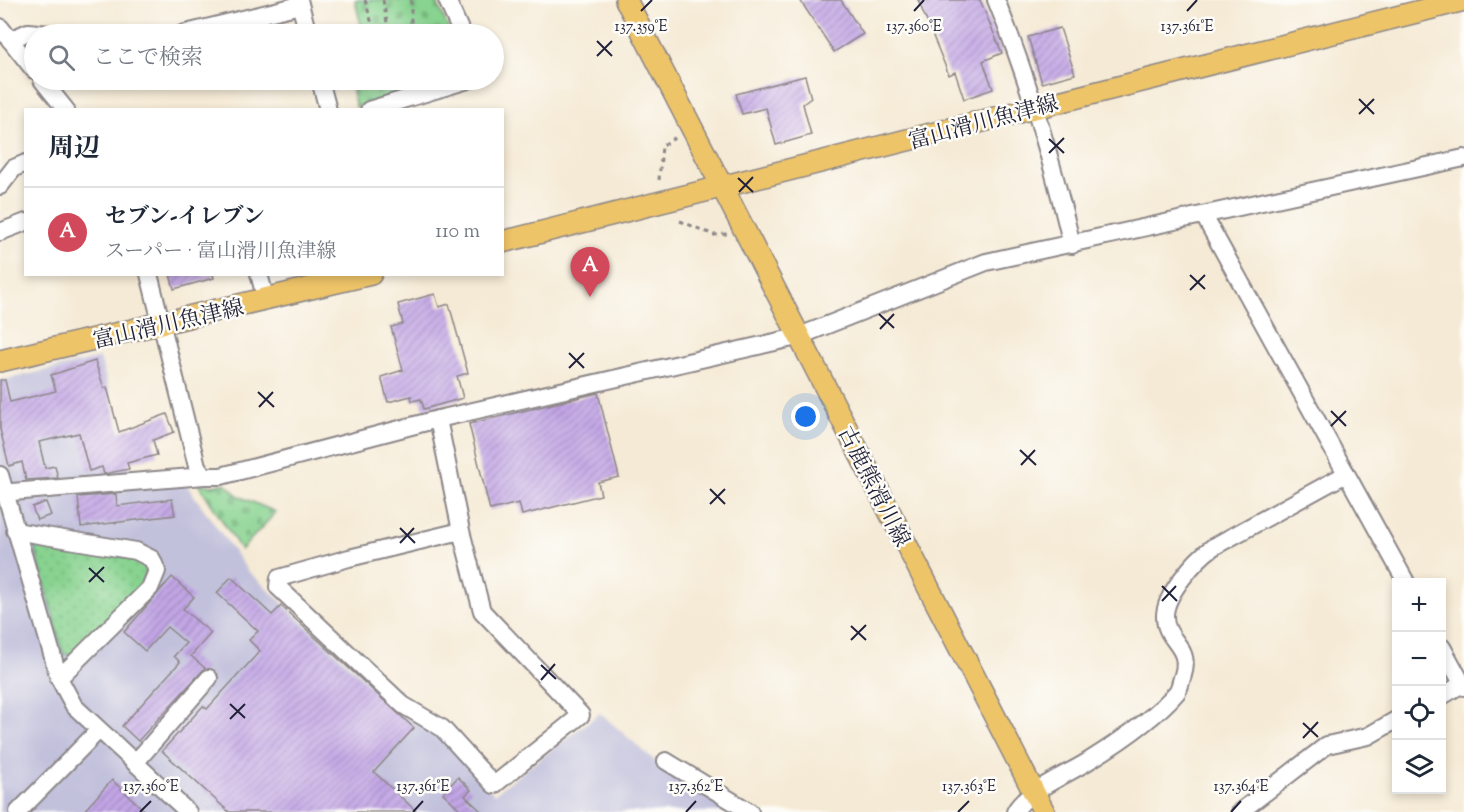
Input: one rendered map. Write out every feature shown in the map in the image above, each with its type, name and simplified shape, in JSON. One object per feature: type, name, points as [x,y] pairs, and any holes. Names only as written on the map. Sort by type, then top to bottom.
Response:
[{"type":"main road","name":"古鹿熊滑川線","points":[[626,0],[722,185],[797,337],[1039,803]]},
{"type":"main road","name":"富山滑川魚津線","points":[[504,241],[722,185],[917,140],[1464,0]]},
{"type":"main road","name":"富山滑川魚津線","points":[[0,362],[363,276]]},
{"type":"street","points":[[447,0],[458,24]]},
{"type":"street","points":[[996,0],[1016,47],[1047,142],[1072,245]]},
{"type":"street","points":[[219,24],[299,2],[305,24]]},
{"type":"street","points":[[5,34],[24,32]]},
{"type":"street","points":[[5,34],[24,58]]},
{"type":"street","points":[[50,90],[64,108]]},
{"type":"street","points":[[323,90],[327,108]]},
{"type":"street","points":[[376,108],[435,90]]},
{"type":"street","points":[[2,493],[221,476],[438,419],[797,337],[986,262],[1464,158]]},
{"type":"street","points":[[0,186],[14,168],[24,164]]},
{"type":"street","points":[[1204,216],[1404,578]]},
{"type":"street","points":[[0,232],[24,223]]},
{"type":"street","points":[[149,276],[197,466],[204,476]]},
{"type":"street","points":[[260,276],[266,300]]},
{"type":"street","points":[[438,419],[461,531],[482,611],[581,715],[494,785],[442,728],[403,705],[278,587],[279,578],[349,558],[461,531]]},
{"type":"street","points":[[1015,812],[1039,803],[1127,736],[1178,691],[1185,670],[1185,653],[1172,636],[1164,618],[1167,606],[1188,568],[1198,557],[1213,546],[1347,474]]},
{"type":"street","points":[[0,475],[2,493],[59,678],[74,706],[188,812]]},
{"type":"street","points":[[15,531],[136,551],[152,559],[157,571],[150,588],[59,678]]},
{"type":"street","points":[[1446,653],[1463,685],[1446,694]]},
{"type":"street","points":[[135,763],[209,678]]},
{"type":"street","points":[[1242,811],[1326,745],[1368,736],[1392,722]]},
{"type":"street","points":[[18,812],[99,730]]},
{"type":"street","points":[[666,761],[750,812]]},
{"type":"path","points":[[365,0],[372,24]]},
{"type":"path","points":[[383,0],[387,24]]},
{"type":"path","points":[[411,0],[411,24]]},
{"type":"path","points":[[659,180],[662,146],[680,134]]},
{"type":"path","points":[[681,222],[714,235],[728,234]]},
{"type":"shaded area","points":[[100,358],[135,484],[183,480],[248,571],[406,717],[436,733],[494,794],[600,713],[662,767],[728,812],[0,812],[0,381]]},
{"type":"green space","points":[[355,0],[436,0],[447,24],[361,24]]},
{"type":"green space","points":[[352,90],[411,90],[356,107]]},
{"type":"green space","points":[[198,483],[213,486],[225,483],[238,496],[276,512],[241,550]]},
{"type":"green space","points":[[34,544],[140,559],[147,565],[146,575],[139,586],[75,655],[63,654]]},
{"type":"building","points":[[800,0],[841,0],[863,34],[834,52]]},
{"type":"building","points":[[918,0],[980,0],[1002,53],[983,61],[993,89],[964,99],[955,72],[949,75]]},
{"type":"building","points":[[1060,28],[1075,74],[1042,83],[1028,37]]},
{"type":"building","points":[[805,76],[811,98],[803,104],[811,135],[776,145],[766,108],[742,114],[736,94]]},
{"type":"building","points":[[171,276],[214,276],[214,278],[174,289]]},
{"type":"building","points":[[435,294],[439,307],[449,304],[468,373],[457,376],[463,398],[424,409],[421,399],[412,401],[411,396],[388,402],[381,377],[403,370],[391,327],[403,324],[398,304]]},
{"type":"building","points":[[95,361],[104,388],[107,387],[119,432],[167,414],[174,432],[153,440],[157,455],[127,463],[129,469],[104,474],[102,467],[89,471],[79,433],[39,442],[45,468],[55,466],[58,478],[26,480],[22,462],[9,466],[0,429],[0,380],[5,380],[10,402],[56,391],[51,375]]},
{"type":"building","points":[[598,393],[619,477],[598,482],[601,495],[522,515],[519,503],[490,510],[469,424]]},
{"type":"building","points":[[116,494],[117,506],[172,499],[175,515],[81,527],[78,497]]},
{"type":"building","points":[[46,502],[51,515],[37,520],[32,507]]},
{"type":"building","points":[[172,577],[194,597],[183,609],[211,633],[191,656],[205,668],[138,741],[122,726],[180,662],[174,656],[186,643],[167,627],[145,651],[124,632]]},
{"type":"building","points":[[231,577],[272,615],[281,606],[414,728],[374,772],[417,812],[229,812],[162,751],[203,706],[207,709],[260,651],[249,640],[258,631],[217,593]]},
{"type":"building","points":[[458,777],[471,790],[465,796],[482,812],[463,812],[443,793]]},
{"type":"building","points":[[112,780],[146,812],[83,812]]},
{"type":"place","name":"セブン-イレブン","points":[[590,297]]}]
